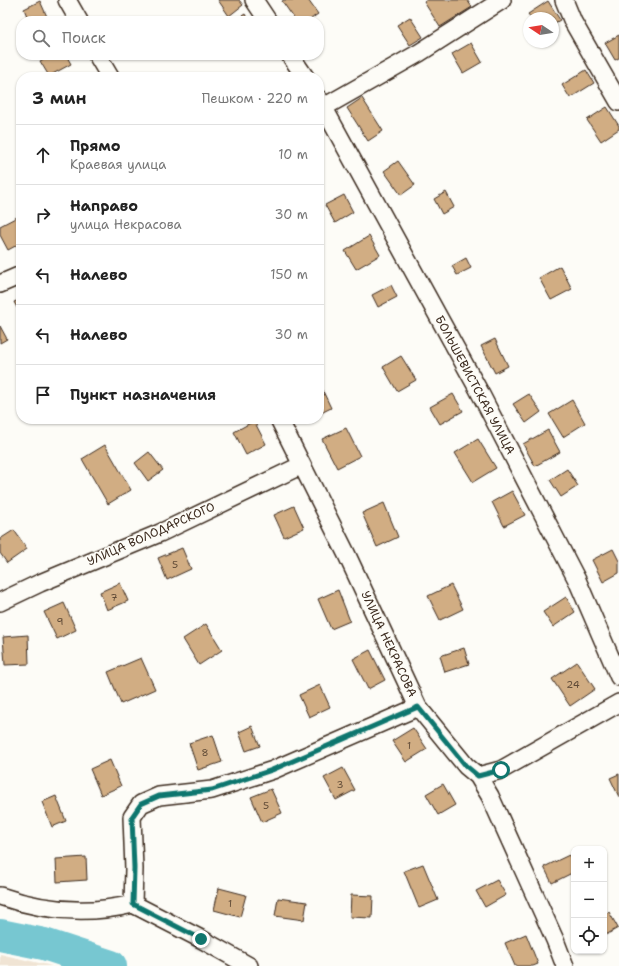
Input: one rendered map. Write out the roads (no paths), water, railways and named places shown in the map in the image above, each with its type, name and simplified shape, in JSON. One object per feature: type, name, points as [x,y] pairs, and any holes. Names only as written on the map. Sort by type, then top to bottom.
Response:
[{"type":"street","points":[[67,0],[76,16]]},
{"type":"street","points":[[254,0],[265,16]]},
{"type":"street","points":[[324,102],[419,53],[502,0]]},
{"type":"street","points":[[564,0],[573,22],[619,102]]},
{"type":"street","points":[[100,60],[107,72]]},
{"type":"street","points":[[293,60],[302,72]]},
{"type":"street","name":"БОЛЬШЕВИСТСКАЯ УЛИЦА","points":[[324,107],[478,389],[577,580],[619,677]]},
{"type":"street","points":[[0,284],[16,277]]},
{"type":"street","name":"УЛИЦА НЕКРАСОВА","points":[[282,424],[346,553],[418,707],[466,766],[478,776],[490,796],[556,940],[565,966]]},
{"type":"street","name":"УЛИЦА ВОЛОДАРСКОГО","points":[[0,602],[40,582],[160,533],[302,465]]},
{"type":"street","points":[[478,776],[501,770],[619,703]]},
{"type":"street","points":[[133,904],[134,868],[132,817],[141,804],[159,796],[212,790],[272,770],[418,707]]},
{"type":"street","points":[[0,896],[43,908],[82,911],[118,908],[133,904],[249,966]]},
{"type":"waterway","points":[[0,935],[44,944],[111,966]]}]
